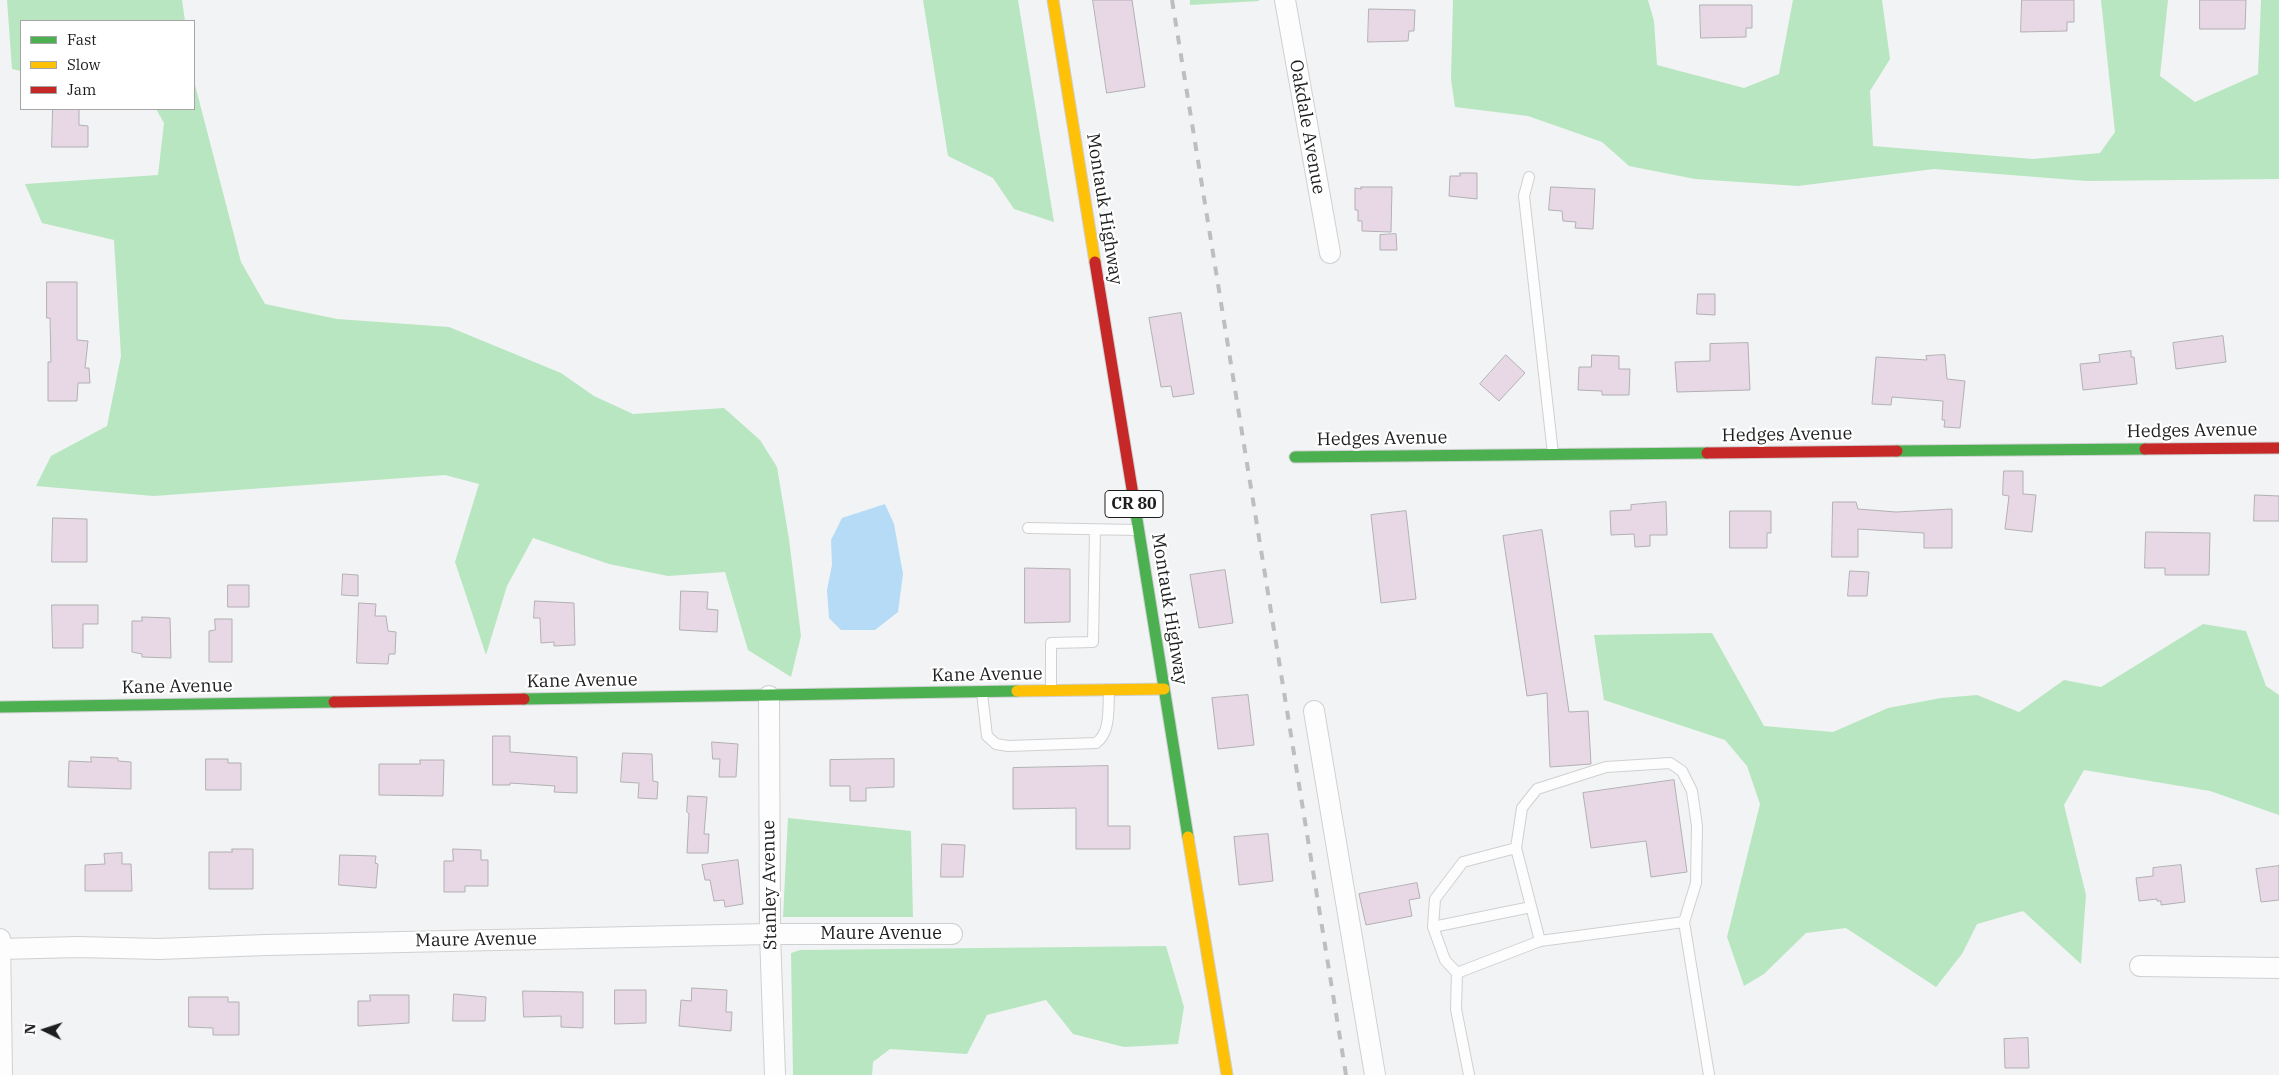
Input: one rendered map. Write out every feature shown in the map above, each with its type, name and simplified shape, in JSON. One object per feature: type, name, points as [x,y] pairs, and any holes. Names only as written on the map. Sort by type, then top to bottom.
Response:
[{"type":"street","name":"Montauk Highway","points":[[1053,0],[1227,1075]]},
{"type":"street","name":"Oakdale Avenue","points":[[1285,0],[1330,253]]},
{"type":"street","name":"Hedges Avenue","points":[[1295,457],[2279,448]]},
{"type":"street","name":"Kane Avenue","points":[[0,707],[1164,689]]},
{"type":"street","name":"Stanley Avenue","points":[[769,696],[770,934],[774,1075]]},
{"type":"street","points":[[1314,711],[1375,1075]]},
{"type":"street","name":"Maure Avenue","points":[[0,949],[78,947],[159,949],[286,944],[770,934],[952,934]]},
{"type":"street","points":[[0,939],[2,1075]]},
{"type":"street","points":[[2140,966],[2279,968]]},
{"type":"lane","points":[[1529,177],[1524,196],[1553,454]]},
{"type":"lane","points":[[1028,528],[1138,530]]},
{"type":"lane","points":[[1051,691],[1050,643],[1093,642],[1095,530]]},
{"type":"lane","points":[[982,692],[987,736],[996,744],[1008,746],[1096,742],[1102,739],[1106,730],[1109,690]]},
{"type":"lane","points":[[1540,941],[1516,848],[1522,808],[1537,789],[1606,767],[1670,763],[1682,771],[1692,791],[1697,826],[1696,883],[1684,922],[1709,1075]]},
{"type":"lane","points":[[1469,1075],[1456,1008],[1457,973],[1445,960],[1433,927],[1435,899],[1463,862],[1516,848]]},
{"type":"lane","points":[[1433,927],[1531,907]]},
{"type":"lane","points":[[1457,973],[1540,941],[1684,922]]},
{"type":"green space","points":[[7,0],[182,0],[185,20],[20,20],[20,71],[12,69]]},
{"type":"green space","points":[[923,0],[1018,0],[1054,222],[1014,209],[993,178],[948,156]]},
{"type":"green space","points":[[1190,0],[1259,0],[1259,1],[1190,5]]},
{"type":"green space","points":[[1453,0],[1648,0],[1654,21],[1657,65],[1744,88],[1779,74],[1793,0],[1882,0],[1890,59],[1870,91],[1873,146],[2033,159],[2100,153],[2115,132],[2101,0],[2168,0],[2160,76],[2195,102],[2258,74],[2261,0],[2279,0],[2279,179],[2087,181],[1934,169],[1798,186],[1695,179],[1629,166],[1602,142],[1528,116],[1455,107],[1451,79]]},
{"type":"green space","points":[[195,85],[241,262],[265,304],[337,319],[449,327],[561,373],[594,396],[633,414],[724,408],[760,440],[777,467],[789,539],[801,636],[791,677],[748,650],[725,572],[668,576],[609,564],[533,538],[507,586],[486,655],[455,562],[479,484],[445,475],[154,496],[36,486],[51,456],[107,426],[121,356],[114,240],[42,223],[25,184],[158,175],[164,123],[157,110],[195,110]]},
{"type":"green space","points":[[2203,624],[2246,631],[2266,686],[2279,695],[2279,815],[2210,791],[2084,770],[2064,805],[2086,895],[2081,964],[2023,911],[1977,924],[1962,954],[1936,987],[1846,928],[1806,933],[1764,974],[1744,986],[1727,937],[1760,804],[1747,766],[1725,740],[1604,700],[1594,635],[1712,633],[1764,726],[1833,732],[1888,708],[1941,698],[1977,695],[2019,712],[2064,680],[2101,687]]},
{"type":"green space","points":[[788,818],[911,831],[913,917],[783,917]]},
{"type":"green space","points":[[1166,946],[1184,1007],[1178,1044],[1124,1047],[1073,1034],[1046,1000],[987,1015],[967,1054],[890,1049],[873,1062],[872,1075],[793,1075],[791,953],[800,950]]},
{"type":"water","points":[[885,504],[894,524],[903,574],[898,612],[875,630],[841,630],[829,618],[827,590],[832,565],[831,540],[842,518]]},
{"type":"building","points":[[1093,0],[1132,0],[1145,87],[1107,93]]},
{"type":"building","points":[[2022,0],[2074,0],[2074,22],[2067,22],[2067,31],[2021,32]]},
{"type":"building","points":[[2200,0],[2246,0],[2245,29],[2200,29]]},
{"type":"building","points":[[1700,5],[1752,5],[1752,28],[1746,28],[1746,37],[1701,38]]},
{"type":"building","points":[[1369,9],[1415,10],[1414,31],[1409,31],[1408,41],[1368,42]]},
{"type":"building","points":[[53,110],[79,110],[79,125],[88,126],[88,147],[52,147]]},
{"type":"building","points":[[1460,173],[1477,173],[1477,199],[1449,196],[1450,176],[1460,176]]},
{"type":"building","points":[[1361,187],[1392,187],[1391,232],[1362,231],[1362,221],[1358,221],[1358,210],[1355,210],[1355,188],[1361,189]]},
{"type":"building","points":[[1551,187],[1595,189],[1593,229],[1575,228],[1576,222],[1563,221],[1562,211],[1549,210]]},
{"type":"building","points":[[1396,234],[1397,250],[1380,250],[1380,235]]},
{"type":"building","points":[[47,282],[77,282],[77,340],[88,341],[85,368],[89,368],[90,383],[78,383],[77,401],[48,401],[48,362],[51,362],[50,318],[47,318]]},
{"type":"building","points":[[1698,294],[1715,294],[1715,315],[1697,314]]},
{"type":"building","points":[[1181,313],[1194,394],[1173,397],[1171,386],[1161,387],[1149,318]]},
{"type":"building","points":[[2223,336],[2226,362],[2176,369],[2173,343]]},
{"type":"building","points":[[1748,343],[1750,390],[1677,392],[1675,362],[1710,361],[1710,344]]},
{"type":"building","points":[[2131,351],[2131,357],[2134,357],[2137,384],[2083,390],[2080,364],[2100,362],[2099,355]]},
{"type":"building","points":[[1506,355],[1525,373],[1499,401],[1480,384]]},
{"type":"building","points":[[1592,355],[1619,356],[1619,369],[1630,369],[1629,395],[1602,395],[1602,391],[1578,390],[1579,367],[1591,367]]},
{"type":"building","points":[[1945,355],[1947,379],[1965,381],[1960,428],[1944,427],[1945,420],[1942,420],[1943,401],[1892,397],[1891,405],[1872,404],[1876,357],[1927,360],[1926,356]]},
{"type":"building","points":[[2004,471],[2023,471],[2023,494],[2036,495],[2032,532],[2005,529],[2009,496],[2003,495]]},
{"type":"building","points":[[2255,495],[2279,496],[2279,521],[2254,521]]},
{"type":"building","points":[[1666,502],[1667,535],[1650,535],[1650,546],[1635,547],[1634,534],[1611,535],[1610,511],[1631,510],[1631,505]]},
{"type":"building","points":[[1833,502],[1856,502],[1858,509],[1896,512],[1952,509],[1952,548],[1924,548],[1924,533],[1858,529],[1858,557],[1832,557]]},
{"type":"building","points":[[1406,511],[1416,599],[1381,603],[1371,515]]},
{"type":"building","points":[[1730,511],[1771,511],[1771,533],[1767,533],[1767,548],[1730,548]]},
{"type":"building","points":[[53,518],[87,519],[87,562],[52,562]]},
{"type":"building","points":[[1542,530],[1569,712],[1588,711],[1591,764],[1550,767],[1547,693],[1527,696],[1503,536]]},
{"type":"building","points":[[2146,532],[2210,533],[2209,575],[2165,575],[2165,568],[2145,568]]},
{"type":"building","points":[[1025,568],[1070,569],[1070,622],[1025,623]]},
{"type":"building","points":[[1225,570],[1233,623],[1199,628],[1190,575]]},
{"type":"building","points":[[1850,571],[1869,572],[1867,596],[1848,596]]},
{"type":"building","points":[[343,574],[358,575],[358,596],[342,595]]},
{"type":"building","points":[[228,585],[249,585],[249,607],[228,607]]},
{"type":"building","points":[[681,591],[708,592],[707,609],[718,610],[717,632],[680,630]]},
{"type":"building","points":[[535,601],[574,603],[575,645],[554,646],[554,642],[541,643],[540,618],[534,618]]},
{"type":"building","points":[[359,603],[376,604],[375,616],[386,616],[388,631],[396,632],[395,654],[389,654],[388,664],[357,663]]},
{"type":"building","points":[[52,605],[98,605],[98,624],[83,624],[83,648],[53,648]]},
{"type":"building","points":[[142,617],[170,618],[171,658],[142,657],[142,654],[132,652],[132,621],[142,621]]},
{"type":"building","points":[[215,619],[232,619],[232,662],[209,662],[209,631],[215,630]]},
{"type":"building","points":[[1248,695],[1254,745],[1218,749],[1212,698]]},
{"type":"building","points":[[493,736],[510,736],[510,752],[577,757],[577,793],[554,792],[555,786],[510,783],[510,785],[493,785]]},
{"type":"building","points":[[712,742],[738,744],[736,777],[719,777],[720,759],[713,759]]},
{"type":"building","points":[[623,753],[652,754],[653,781],[658,782],[657,799],[638,798],[639,783],[621,782]]},
{"type":"building","points":[[91,757],[118,758],[118,761],[131,762],[131,789],[68,787],[69,761],[91,762]]},
{"type":"building","points":[[206,759],[228,759],[228,763],[241,763],[241,790],[206,790]]},
{"type":"building","points":[[894,759],[894,787],[866,788],[866,801],[850,801],[850,786],[830,786],[830,760]]},
{"type":"building","points":[[420,760],[444,760],[443,796],[379,795],[379,764],[420,764]]},
{"type":"building","points":[[1108,766],[1108,826],[1130,826],[1130,849],[1076,849],[1076,808],[1013,809],[1013,768]]},
{"type":"building","points":[[1674,780],[1687,872],[1651,877],[1646,841],[1591,848],[1583,793]]},
{"type":"building","points":[[688,796],[707,797],[704,834],[709,834],[708,853],[687,853]]},
{"type":"building","points":[[1268,834],[1273,881],[1239,885],[1234,837]]},
{"type":"building","points":[[942,844],[965,845],[963,877],[941,877]]},
{"type":"building","points":[[232,849],[253,849],[253,889],[209,889],[209,852],[232,852]]},
{"type":"building","points":[[453,849],[481,850],[481,860],[488,860],[488,886],[465,886],[465,892],[444,892],[444,861],[453,861]]},
{"type":"building","points":[[122,853],[122,864],[131,864],[132,891],[85,891],[85,865],[105,864],[104,854]]},
{"type":"building","points":[[340,855],[376,856],[375,863],[378,864],[376,888],[339,885]]},
{"type":"building","points":[[738,860],[743,904],[725,907],[724,900],[714,901],[710,880],[705,880],[702,865]]},
{"type":"building","points":[[2181,865],[2185,902],[2161,905],[2161,901],[2157,901],[2157,899],[2139,901],[2136,878],[2153,876],[2153,868]]},
{"type":"building","points":[[2279,866],[2279,900],[2261,902],[2256,869]]},
{"type":"building","points":[[1417,883],[1420,898],[1409,900],[1412,916],[1366,925],[1359,894]]},
{"type":"building","points":[[692,988],[727,990],[726,1012],[732,1012],[731,1031],[679,1026],[681,1000],[691,1001]]},
{"type":"building","points":[[615,990],[646,990],[646,1023],[615,1024]]},
{"type":"building","points":[[523,991],[583,992],[583,1028],[561,1027],[561,1016],[524,1017]]},
{"type":"building","points":[[454,994],[486,997],[485,1021],[453,1021]]},
{"type":"building","points":[[370,995],[409,995],[409,1023],[358,1026],[358,1001],[370,1001]]},
{"type":"building","points":[[189,997],[228,997],[228,1002],[239,1002],[239,1035],[213,1035],[213,1028],[189,1027]]},
{"type":"building","points":[[2028,1038],[2029,1068],[2005,1068],[2004,1039]]},
{"type":"railway","points":[[1172,0],[1346,1075]]},
{"type":"traffic: fast","points":[[1897,451],[2145,449]]},
{"type":"traffic: fast","points":[[1295,457],[1707,453]]},
{"type":"traffic: fast","points":[[1134,501],[1188,837]]},
{"type":"traffic: fast","points":[[524,699],[1017,691]]},
{"type":"traffic: fast","points":[[0,707],[334,702]]},
{"type":"traffic: slow","points":[[1053,0],[1095,262]]},
{"type":"traffic: slow","points":[[1017,691],[1164,689]]},
{"type":"traffic: slow","points":[[1188,837],[1227,1075]]},
{"type":"traffic: jam","points":[[1095,262],[1134,501]]},
{"type":"traffic: jam","points":[[2145,449],[2279,448]]},
{"type":"traffic: jam","points":[[1707,453],[1897,451]]},
{"type":"traffic: jam","points":[[334,702],[524,699]]}]
